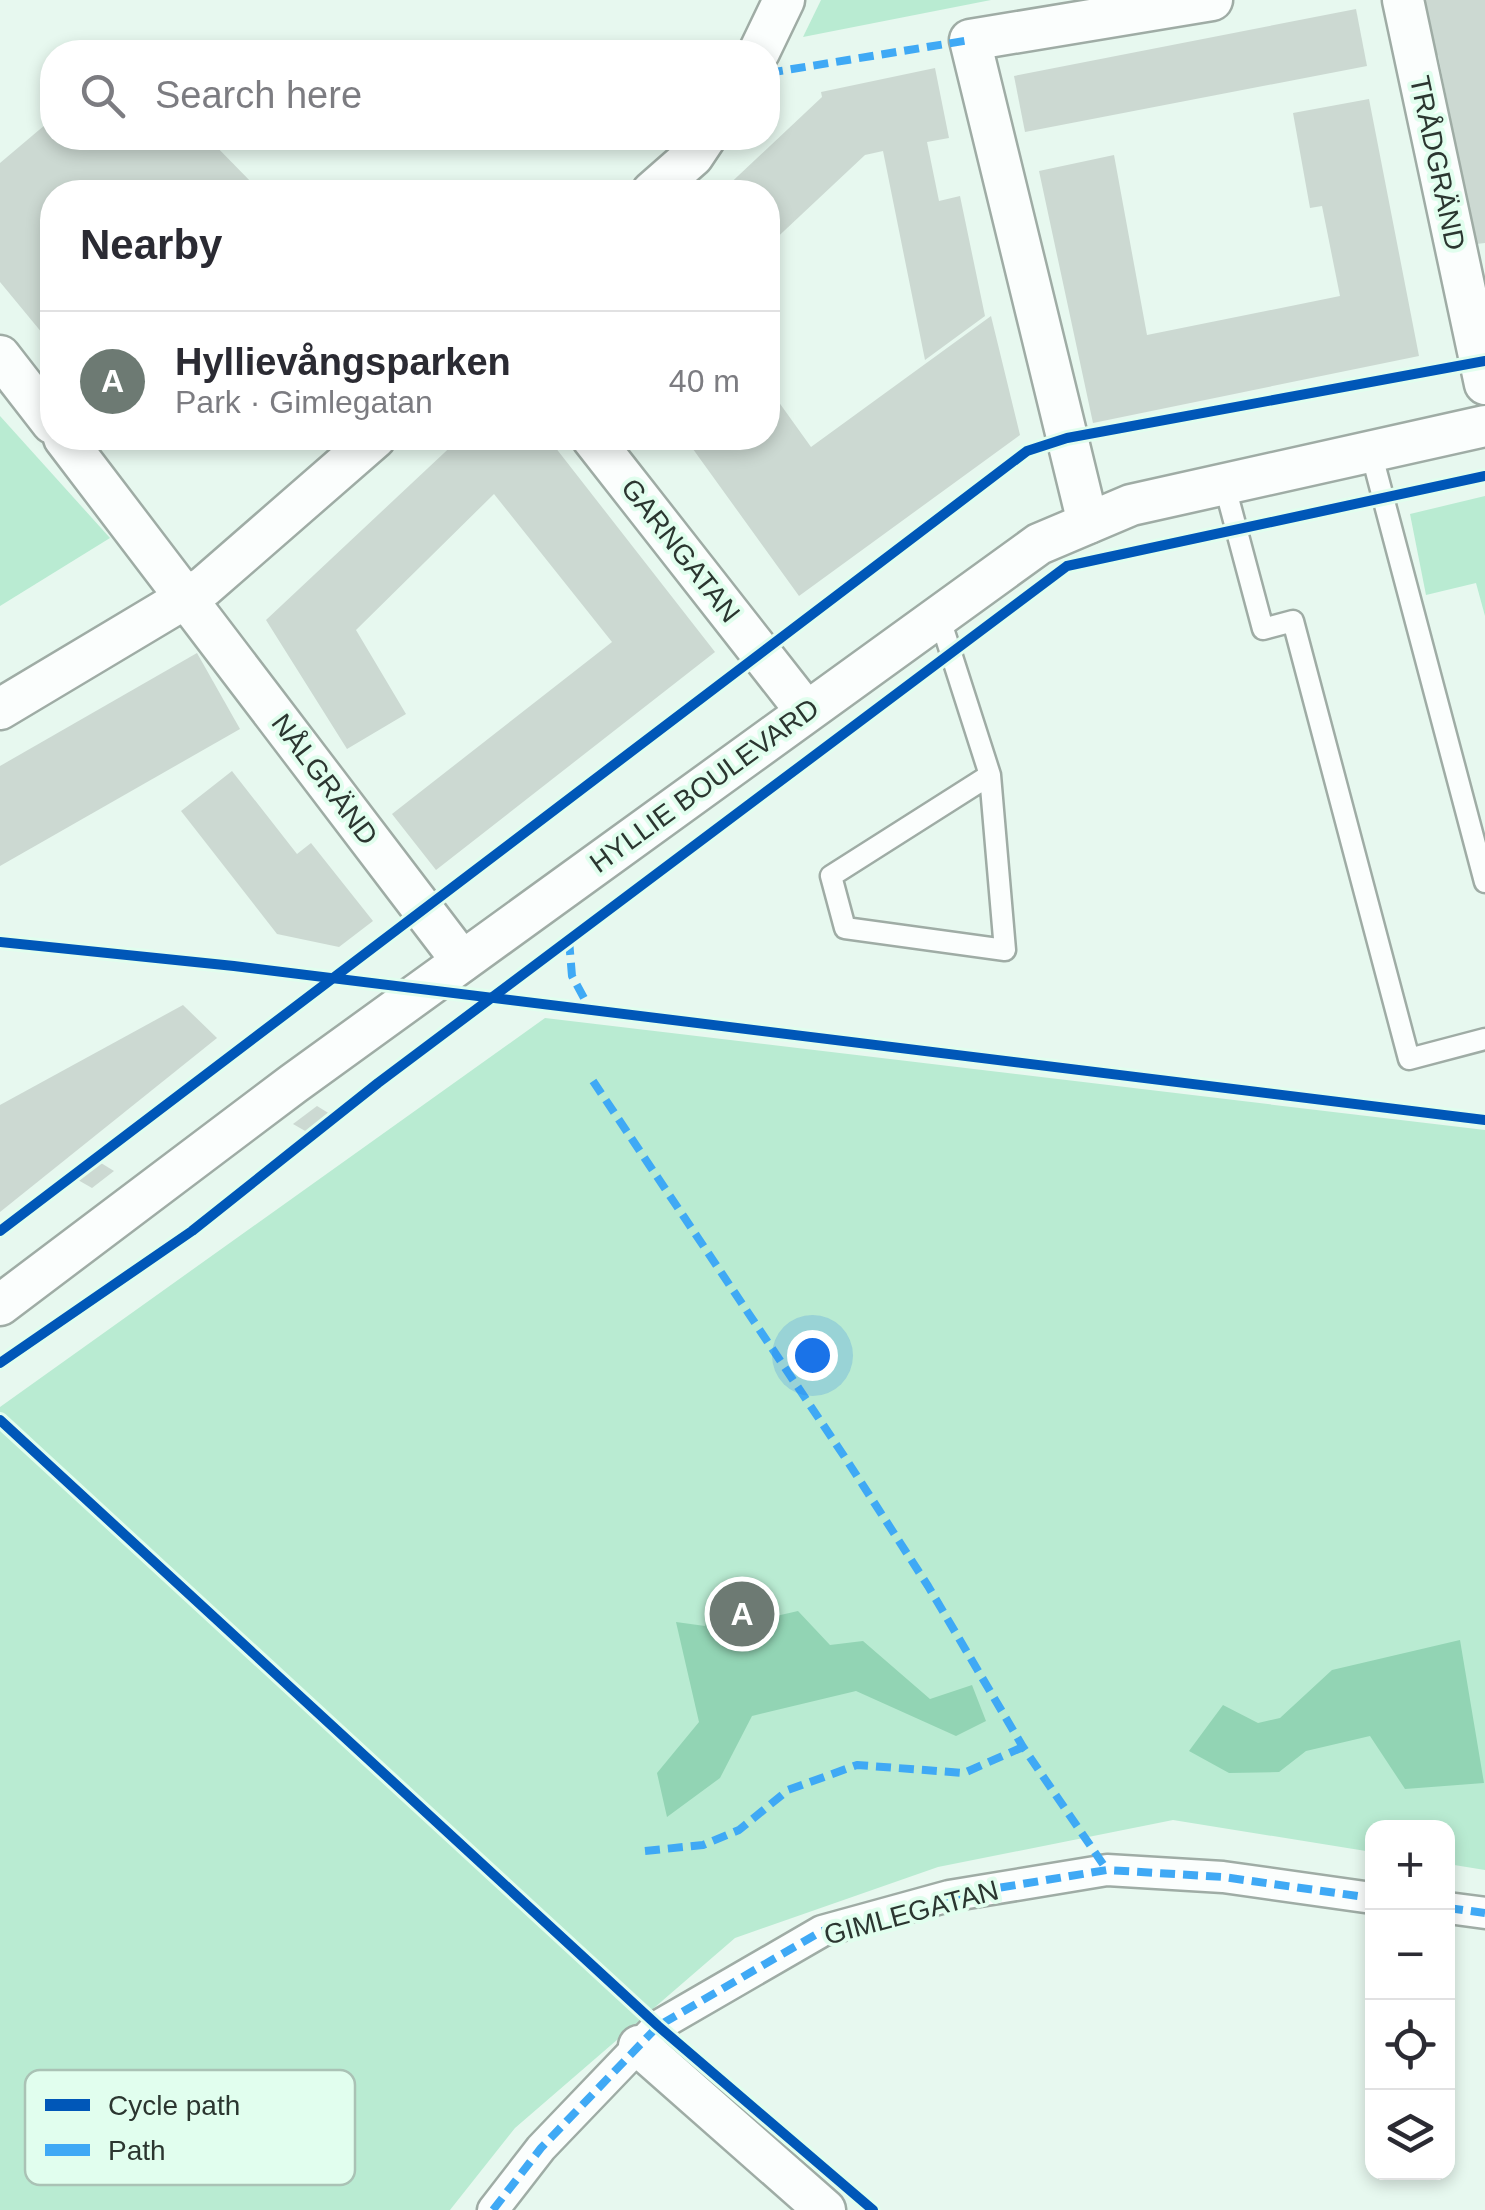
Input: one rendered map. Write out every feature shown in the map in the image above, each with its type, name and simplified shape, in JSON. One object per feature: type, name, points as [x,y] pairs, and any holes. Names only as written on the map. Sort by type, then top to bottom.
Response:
[{"type":"street","points":[[765,40],[784,0]]},
{"type":"street","points":[[1088,523],[970,40],[1212,0]]},
{"type":"street","name":"TRÅDGRÄND","points":[[1403,0],[1485,384]]},
{"type":"street","points":[[666,180],[697,150]]},
{"type":"street","points":[[0,356],[40,408]]},
{"type":"street","name":"HYLLIE BOULEVARD","points":[[0,1305],[462,961],[1039,544],[1130,504],[1485,426]]},
{"type":"street","name":"NÅLGRÄND","points":[[73,450],[462,961]]},
{"type":"street","points":[[0,709],[204,586],[362,450]]},
{"type":"street","name":"GARNGATAN","points":[[601,450],[806,711]]},
{"type":"street","name":"GIMLEGATAN","points":[[492,2210],[541,2148],[658,2026],[822,1931],[950,1896],[1106,1870],[1223,1877],[1365,1897]]},
{"type":"street","points":[[1455,1909],[1485,1914]]},
{"type":"street","points":[[639,2046],[825,2210]]},
{"type":"lane","points":[[1371,452],[1485,882]]},
{"type":"lane","points":[[1224,483],[1263,629],[1293,621],[1409,1059],[1485,1038]]},
{"type":"lane","points":[[939,616],[990,775],[1006,950],[846,928],[831,876],[990,775]]},
{"type":"shaded area","points":[[821,0],[991,0],[803,37]]},
{"type":"shaded area","points":[[0,416],[110,538],[0,606]]},
{"type":"shaded area","points":[[1485,496],[1485,616],[1476,583],[1426,595],[1410,514]]},
{"type":"shaded area","points":[[545,1018],[1485,1130],[1485,1870],[1455,1865],[1455,1820],[1365,1820],[1365,1851],[1173,1820],[938,1867],[735,1938],[515,2128],[450,2210],[0,2210],[0,1407]]},
{"type":"shaded area","points":[[721,1587],[737,1590],[759,1620],[798,1611],[830,1645],[863,1641],[930,1699],[972,1685],[986,1721],[956,1736],[856,1691],[752,1716],[720,1778],[667,1817],[657,1773],[699,1722],[676,1622],[705,1626]]},
{"type":"shaded area","points":[[1460,1640],[1484,1783],[1405,1789],[1370,1736],[1306,1751],[1279,1772],[1229,1773],[1189,1751],[1223,1705],[1258,1723],[1280,1718],[1332,1670]]},
{"type":"building","points":[[1411,0],[1485,0],[1485,243],[1476,244],[1438,55],[1423,58]]},
{"type":"building","points":[[1356,9],[1367,66],[1025,132],[1014,76]]},
{"type":"building","points":[[935,68],[949,138],[927,142],[939,201],[960,196],[985,316],[925,360],[883,151],[865,155],[780,235],[780,180],[734,180],[766,150],[780,150],[780,137],[822,97],[821,92]]},
{"type":"building","points":[[1369,99],[1419,356],[1093,423],[1039,171],[1114,155],[1147,335],[1340,296],[1322,206],[1310,208],[1293,113]]},
{"type":"building","points":[[40,129],[40,150],[220,150],[249,180],[40,180],[40,330],[0,282],[0,163]]},
{"type":"building","points":[[991,316],[1020,435],[799,596],[694,450],[780,450],[780,404],[811,447]]},
{"type":"building","points":[[447,450],[557,450],[715,652],[436,870],[392,814],[612,642],[494,494],[356,630],[406,714],[347,749],[266,620]]},
{"type":"building","points":[[197,653],[240,729],[0,866],[0,766]]},
{"type":"building","points":[[232,771],[297,854],[311,843],[373,921],[339,947],[277,934],[181,811]]},
{"type":"building","points":[[183,1005],[217,1038],[0,1212],[0,1105]]},
{"type":"building","points":[[317,1106],[330,1114],[307,1132],[293,1124]]},
{"type":"building","points":[[101,1163],[114,1171],[92,1188],[78,1180]]},
{"type":"marked path","points":[[780,71],[970,40]]},
{"type":"marked path","points":[[569,940],[572,976],[590,1009]]},
{"type":"marked path","points":[[593,1081],[846,1459],[928,1586],[1023,1747],[1107,1870]]},
{"type":"marked path","points":[[645,1851],[703,1845],[739,1830],[788,1790],[857,1765],[964,1773],[1023,1747]]},
{"type":"marked path","points":[[493,2210],[541,2148],[658,2026],[822,1931],[949,1896],[1107,1870],[1223,1877],[1365,1897]]},
{"type":"marked path","points":[[1455,1909],[1485,1913]]},
{"type":"cycle path","points":[[0,1231],[1027,451],[1067,438],[1485,361]]},
{"type":"cycle path","points":[[0,1363],[192,1231],[378,1083],[1067,566],[1485,476]]},
{"type":"cycle path","points":[[0,942],[234,966],[1485,1120]]},
{"type":"cycle path","points":[[0,1420],[658,2026],[873,2210]]},
{"type":"place","name":"Hyllievångsparken","points":[[742,1614]]}]
